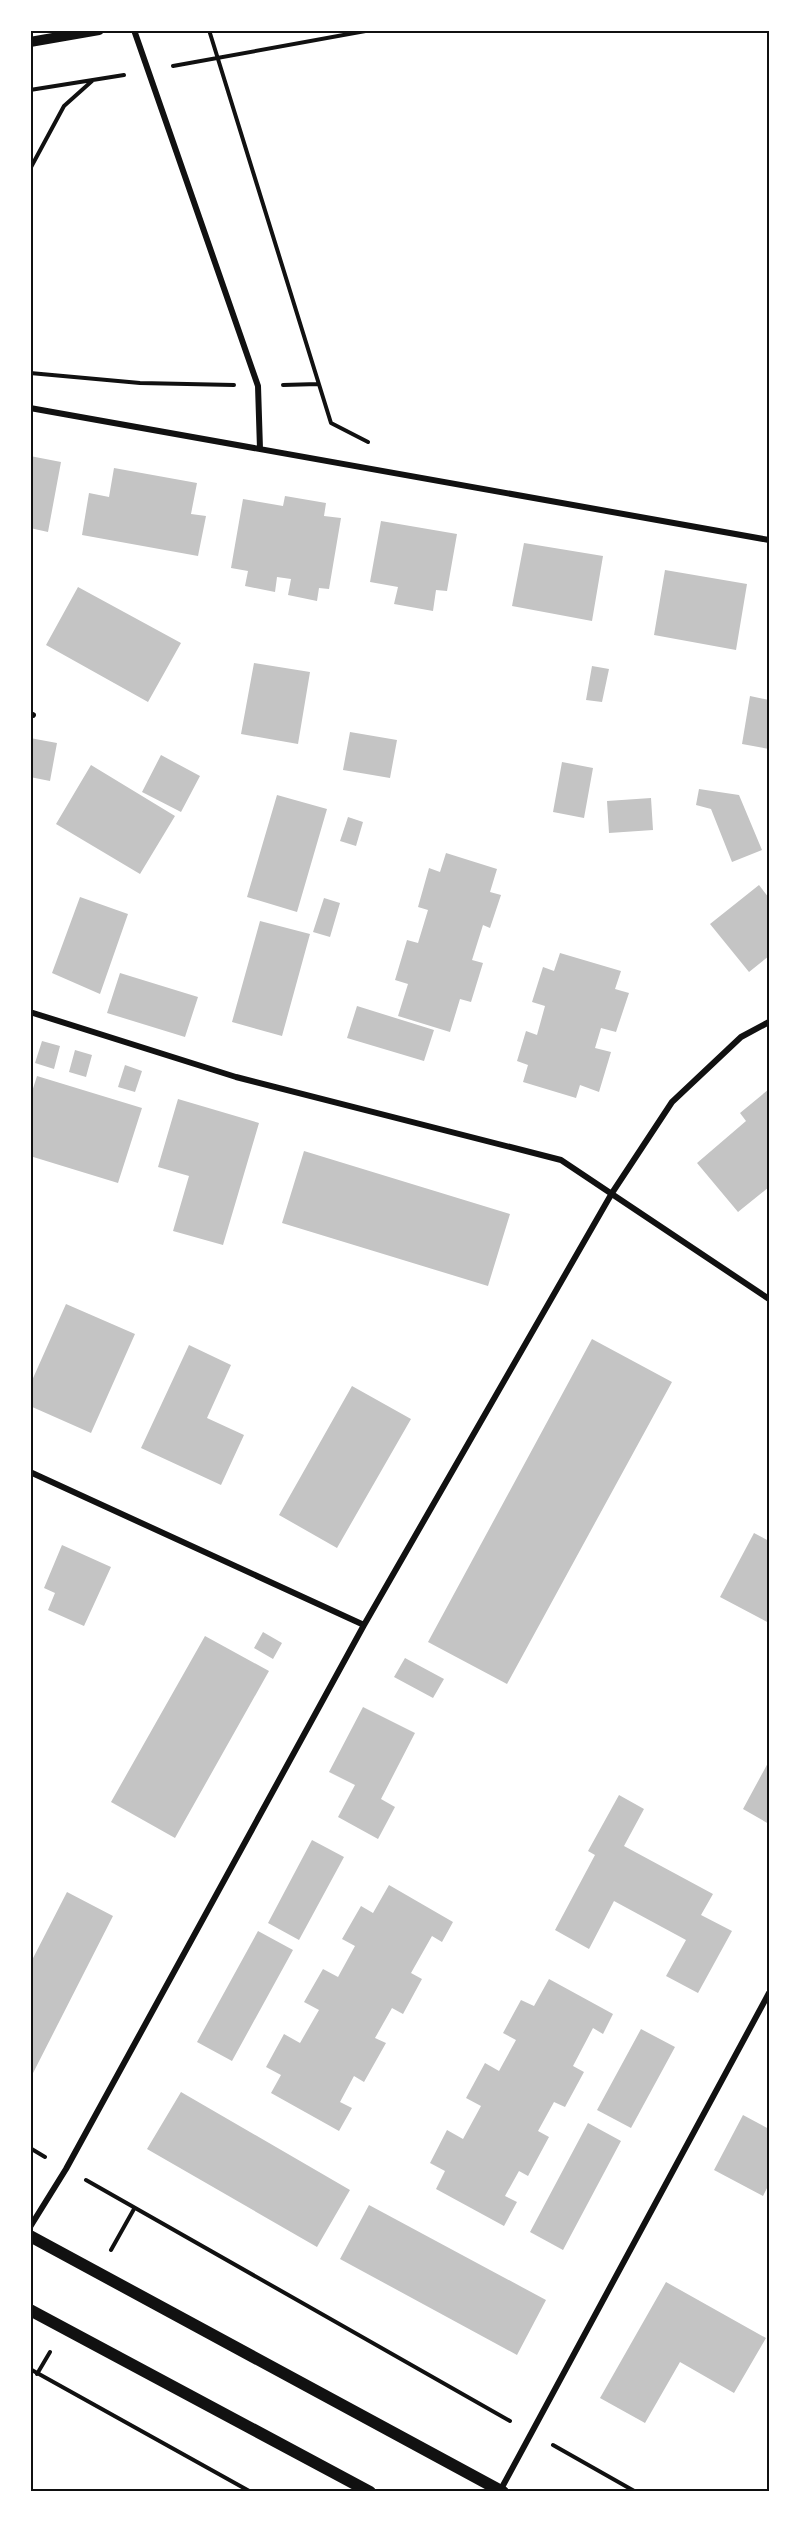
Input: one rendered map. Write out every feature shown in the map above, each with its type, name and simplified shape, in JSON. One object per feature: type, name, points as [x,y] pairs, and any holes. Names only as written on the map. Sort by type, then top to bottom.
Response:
[{"type":"main road","points":[[30,2236],[501,2492]]},
{"type":"main road","points":[[30,2310],[370,2492]]},
{"type":"street","points":[[30,42],[99,30]]},
{"type":"street","points":[[134,30],[146,71],[258,386],[260,449]]},
{"type":"street","points":[[30,408],[769,540]]},
{"type":"street","points":[[30,1012],[236,1077],[561,1160],[769,1299]]},
{"type":"street","points":[[30,2227],[66,2169],[364,1625],[612,1193],[672,1102],[741,1037],[769,1022]]},
{"type":"street","points":[[30,1472],[364,1625]]},
{"type":"street","points":[[501,2492],[769,1993]]},
{"type":"path","points":[[209,30],[331,423],[378,447]]},
{"type":"path","points":[[30,90],[93,81],[371,30]]},
{"type":"path","points":[[30,169],[64,106],[93,81]]},
{"type":"path","points":[[30,373],[140,383],[258,386],[318,384]]},
{"type":"path","points":[[30,2148],[636,2492]]},
{"type":"path","points":[[30,2369],[251,2492]]},
{"type":"building","points":[[30,456],[61,462],[48,532],[30,528]]},
{"type":"building","points":[[114,468],[197,483],[191,514],[206,516],[198,556],[82,535],[89,493],[109,497]]},
{"type":"building","points":[[285,496],[326,503],[324,516],[341,518],[329,589],[319,588],[317,601],[288,595],[291,579],[277,577],[275,592],[245,586],[248,571],[231,568],[243,499],[283,506]]},
{"type":"building","points":[[381,521],[457,534],[447,591],[436,590],[433,611],[394,604],[398,587],[370,582]]},
{"type":"building","points":[[524,543],[603,556],[592,621],[512,606]]},
{"type":"building","points":[[665,570],[747,584],[736,650],[654,635]]},
{"type":"building","points":[[78,587],[181,643],[148,702],[46,645]]},
{"type":"building","points":[[254,663],[310,672],[298,744],[241,734]]},
{"type":"building","points":[[592,666],[609,669],[602,702],[586,700]]},
{"type":"building","points":[[750,696],[769,700],[769,749],[742,744]]},
{"type":"building","points":[[350,732],[397,740],[390,778],[343,770]]},
{"type":"building","points":[[30,738],[57,743],[50,781],[30,777]]},
{"type":"building","points":[[161,755],[200,776],[181,812],[142,792]]},
{"type":"building","points":[[562,762],[593,768],[584,818],[553,812]]},
{"type":"building","points":[[91,765],[175,816],[140,874],[56,824]]},
{"type":"building","points":[[699,789],[739,795],[762,850],[732,862],[711,809],[696,805]]},
{"type":"building","points":[[277,795],[327,809],[297,912],[247,897]]},
{"type":"building","points":[[651,798],[653,830],[609,833],[607,801]]},
{"type":"building","points":[[348,817],[363,822],[356,846],[340,841]]},
{"type":"building","points":[[446,853],[497,869],[490,892],[501,895],[490,928],[483,925],[472,960],[483,963],[471,1002],[460,999],[450,1032],[398,1016],[408,984],[395,980],[407,940],[418,943],[428,910],[418,907],[429,868],[440,872]]},
{"type":"building","points":[[759,885],[769,898],[769,956],[749,972],[710,924]]},
{"type":"building","points":[[80,897],[128,914],[100,994],[52,973]]},
{"type":"building","points":[[324,898],[340,903],[330,937],[313,932]]},
{"type":"building","points":[[260,921],[310,934],[282,1036],[232,1022]]},
{"type":"building","points":[[560,953],[621,971],[615,989],[629,993],[616,1032],[601,1028],[595,1048],[611,1052],[599,1092],[580,1085],[576,1098],[523,1082],[528,1065],[517,1061],[526,1031],[537,1035],[545,1006],[532,1002],[543,967],[554,971]]},
{"type":"building","points":[[120,973],[198,997],[185,1037],[107,1013]]},
{"type":"building","points":[[357,1006],[434,1030],[424,1061],[347,1038]]},
{"type":"building","points":[[42,1041],[60,1046],[54,1069],[35,1063]]},
{"type":"building","points":[[75,1050],[92,1055],[86,1077],[69,1072]]},
{"type":"building","points":[[125,1065],[142,1071],[135,1092],[118,1087]]},
{"type":"building","points":[[37,1076],[142,1108],[118,1183],[30,1156],[30,1098]]},
{"type":"building","points":[[769,1089],[769,1187],[738,1212],[697,1163],[746,1121],[740,1113]]},
{"type":"building","points":[[178,1099],[259,1123],[223,1245],[173,1231],[189,1176],[158,1167]]},
{"type":"building","points":[[304,1151],[510,1214],[488,1286],[282,1223]]},
{"type":"building","points":[[66,1304],[135,1334],[91,1433],[30,1406],[30,1385]]},
{"type":"building","points":[[592,1339],[672,1382],[507,1684],[428,1642]]},
{"type":"building","points":[[189,1345],[231,1365],[207,1418],[244,1435],[221,1485],[141,1448]]},
{"type":"building","points":[[352,1386],[411,1419],[337,1548],[279,1515]]},
{"type":"building","points":[[754,1533],[769,1541],[769,1623],[720,1597]]},
{"type":"building","points":[[62,1545],[111,1567],[84,1626],[48,1610],[55,1593],[44,1588]]},
{"type":"building","points":[[263,1632],[282,1643],[273,1659],[254,1648]]},
{"type":"building","points":[[205,1636],[269,1671],[175,1838],[111,1802]]},
{"type":"building","points":[[405,1658],[444,1679],[433,1698],[394,1677]]},
{"type":"building","points":[[363,1707],[415,1733],[381,1799],[395,1807],[378,1839],[338,1817],[355,1785],[329,1772]]},
{"type":"building","points":[[769,1761],[769,1824],[743,1809]]},
{"type":"building","points":[[619,1795],[644,1809],[624,1846],[713,1894],[701,1915],[732,1931],[698,1993],[666,1976],[686,1940],[614,1901],[589,1949],[555,1930],[595,1855],[588,1851]]},
{"type":"building","points":[[312,1840],[344,1857],[299,1940],[268,1923]]},
{"type":"building","points":[[389,1885],[453,1922],[442,1942],[432,1936],[411,1973],[422,1979],[403,2014],[392,2008],[375,2038],[386,2043],[364,2082],[354,2076],[340,2102],[352,2108],[339,2131],[271,2093],[281,2075],[266,2067],[284,2034],[300,2043],[319,2010],[304,2002],[323,1969],[338,1977],[355,1946],[342,1939],[361,1906],[373,1913]]},
{"type":"building","points":[[67,1892],[113,1916],[30,2079],[30,1964]]},
{"type":"building","points":[[258,1931],[293,1950],[232,2061],[197,2042]]},
{"type":"building","points":[[549,1979],[613,2014],[603,2034],[593,2028],[573,2066],[584,2072],[565,2107],[554,2102],[538,2131],[549,2137],[528,2176],[519,2171],[505,2196],[517,2202],[504,2226],[436,2189],[445,2171],[430,2163],[447,2130],[463,2139],[481,2106],[466,2098],[485,2063],[499,2071],[516,2040],[503,2033],[521,2000],[534,2006]]},
{"type":"building","points":[[641,2029],[675,2047],[631,2128],[597,2110]]},
{"type":"building","points":[[181,2092],[350,2190],[317,2247],[147,2149]]},
{"type":"building","points":[[743,2115],[769,2129],[769,2184],[763,2196],[714,2170]]},
{"type":"building","points":[[588,2123],[621,2141],[563,2250],[530,2232]]},
{"type":"building","points":[[369,2205],[546,2300],[517,2355],[340,2259]]},
{"type":"building","points":[[666,2282],[766,2338],[734,2393],[680,2362],[645,2423],[600,2398]]}]
